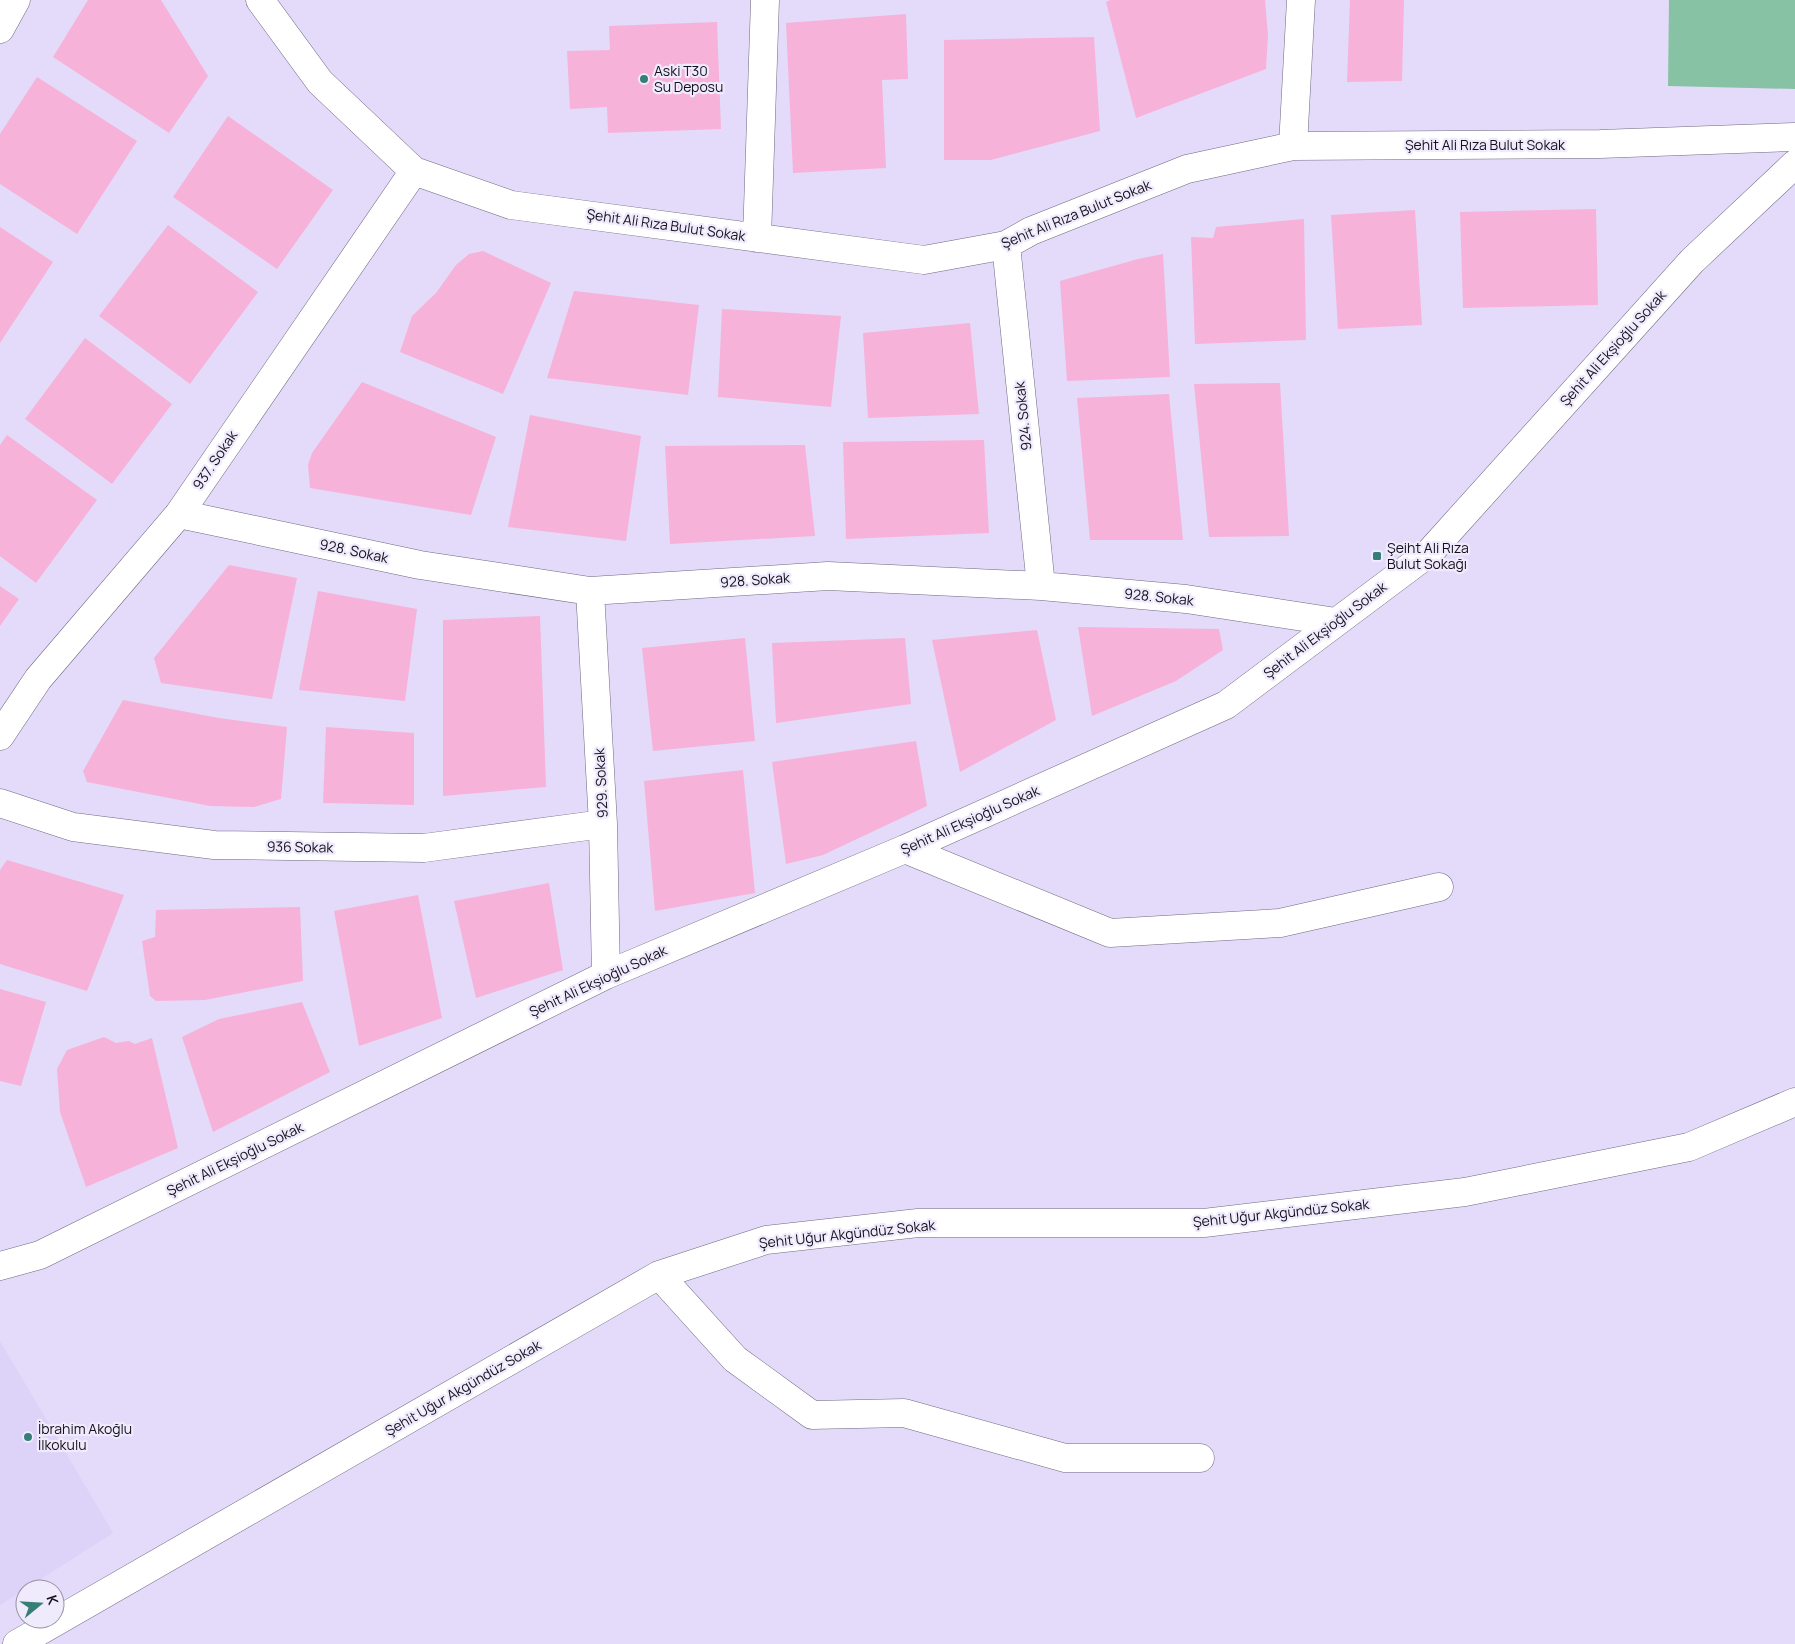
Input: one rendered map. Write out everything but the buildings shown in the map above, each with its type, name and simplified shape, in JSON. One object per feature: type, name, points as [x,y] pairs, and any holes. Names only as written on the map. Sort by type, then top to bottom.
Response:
[{"type":"street","points":[[0,29],[16,0]]},
{"type":"street","name":"Şehit Ali Rıza Bulut Sokak","points":[[260,0],[320,82],[414,171],[511,204],[924,260],[1006,245],[1031,231],[1186,169],[1293,146],[1600,144],[1795,137]]},
{"type":"street","points":[[757,238],[764,0]]},
{"type":"street","points":[[1293,146],[1301,0]]},
{"type":"street","name":"Şehit Ali Ekşioğlu Sokak","points":[[0,1266],[40,1255],[606,975],[905,849],[1226,705],[1430,552],[1692,261],[1795,164]]},
{"type":"street","name":"937. Sokak","points":[[0,736],[38,679],[179,514],[414,171]]},
{"type":"street","name":"924. Sokak","points":[[1006,245],[1041,586]]},
{"type":"street","name":"928. Sokak","points":[[179,514],[420,565],[590,591],[828,576],[1041,586],[1186,599],[1336,622]]},
{"type":"street","name":"929. Sokak","points":[[590,591],[604,824],[606,975]]},
{"type":"street","name":"936 Sokak","points":[[0,802],[73,827],[214,845],[424,848],[604,824]]},
{"type":"street","points":[[905,849],[1110,933],[1280,923],[1439,887]]},
{"type":"street","name":"Şehit Uğur Akgündüz Sokak","points":[[18,1644],[659,1275],[766,1240],[918,1223],[1204,1223],[1465,1192],[1688,1147],[1795,1102]]},
{"type":"street","points":[[659,1275],[735,1359],[812,1415],[904,1413],[1065,1458],[1200,1458]]},
{"type":"shaded area","name":"İbrahim Akoğlu İlkokulu","points":[[0,1341],[113,1533],[41,1579],[15,1579],[15,1595],[0,1605]]},
{"type":"green space","points":[[1669,0],[1795,0],[1795,89],[1668,86]]},
{"type":"place","name":"Aski T30 Su Deposu","points":[[644,79]]},
{"type":"place","name":"Şeiht Ali Rıza Bulut Sokağı","points":[[1377,556]]},
{"type":"place","name":"İbrahim Akoğlu İlkokulu","points":[[28,1437]]}]
